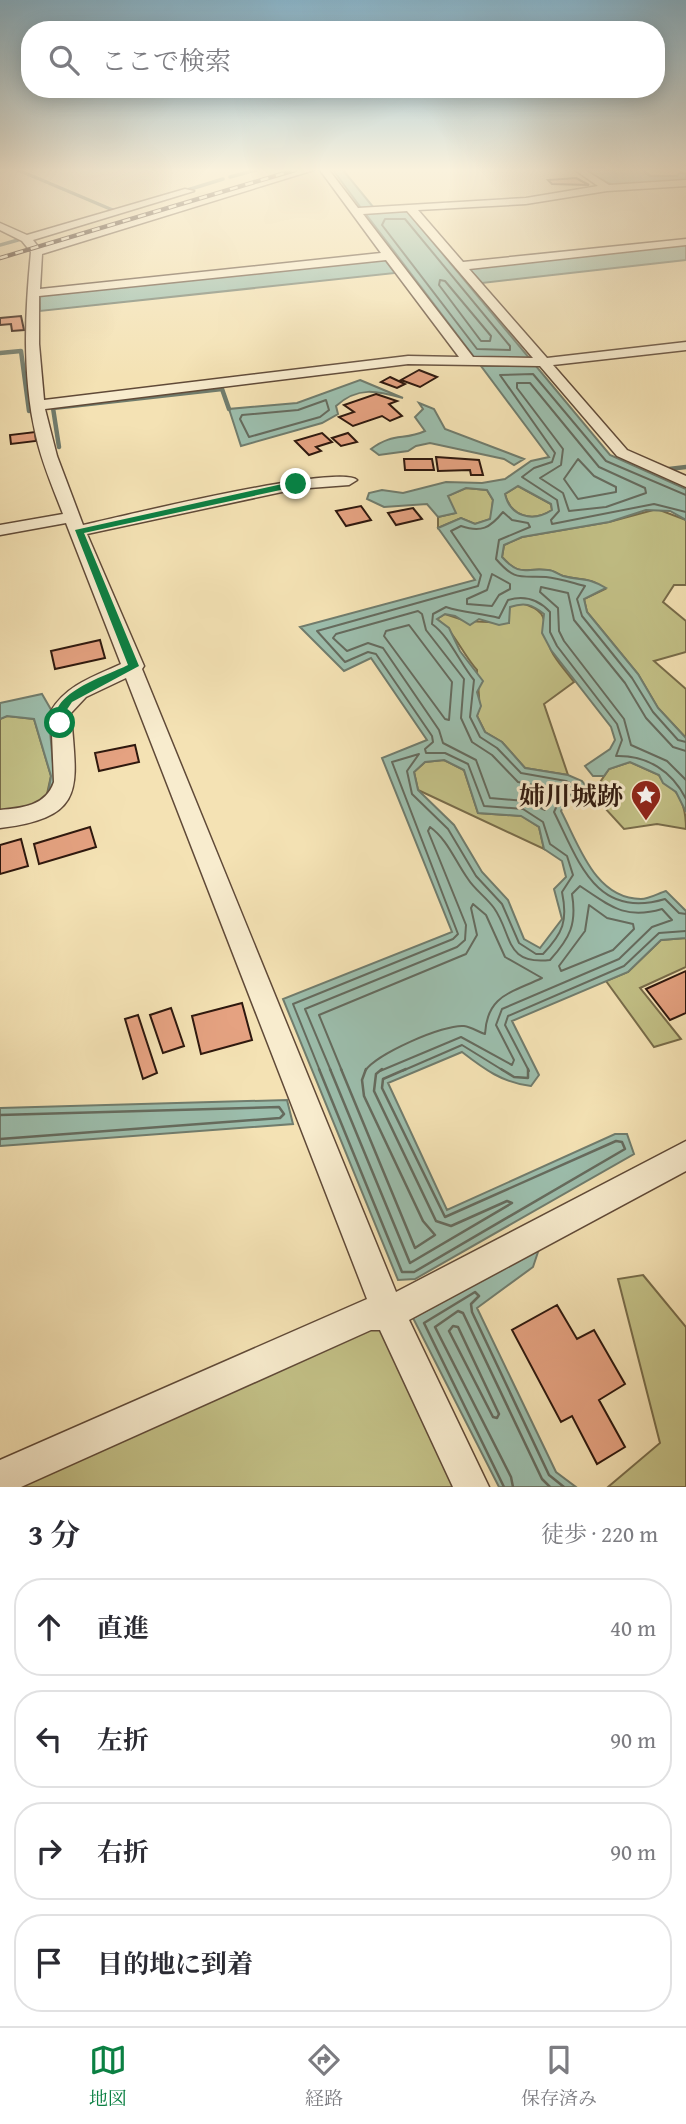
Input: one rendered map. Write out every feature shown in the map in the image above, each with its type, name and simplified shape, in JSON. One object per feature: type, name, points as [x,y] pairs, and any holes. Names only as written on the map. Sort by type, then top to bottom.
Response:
[{"type":"street","points":[[26,239],[37,252],[32,293],[32,354],[43,435],[75,524],[134,666],[389,1312],[471,1487]]},
{"type":"street","points":[[37,252],[79,239]]},
{"type":"street","points":[[382,239],[394,262],[469,361]]},
{"type":"street","points":[[437,239],[622,453],[686,482]]},
{"type":"street","points":[[460,266],[686,242]]},
{"type":"street","points":[[32,293],[394,262]]},
{"type":"street","points":[[40,405],[408,360],[545,362],[686,346]]},
{"type":"street","points":[[0,530],[75,524],[296,484],[349,480]]},
{"type":"street","points":[[0,819],[41,812],[55,803],[64,792],[65,782],[61,710],[79,692],[134,666]]},
{"type":"street","points":[[0,1478],[370,1314],[389,1312],[686,1155]]},
{"type":"shaded area","points":[[518,486],[551,504],[552,510],[537,516],[517,512],[505,494]]},
{"type":"shaded area","points":[[466,488],[487,490],[493,500],[491,519],[475,524],[461,518],[438,528],[438,517],[455,513],[447,496]]},
{"type":"shaded area","points":[[657,509],[686,520],[686,585],[674,585],[663,602],[686,621],[686,652],[654,661],[686,689],[686,738],[658,708],[638,674],[587,612],[584,599],[605,589],[589,580],[563,576],[549,570],[519,570],[502,557],[504,545],[522,537],[609,522]]},
{"type":"shaded area","points":[[521,603],[542,615],[551,650],[574,682],[544,704],[568,775],[525,768],[502,742],[485,732],[477,716],[477,670],[437,619],[445,614],[466,621],[509,623],[509,607]]},
{"type":"shaded area","points":[[7,716],[34,719],[51,776],[45,803],[0,814],[0,719]]},
{"type":"shaded area","points":[[444,760],[464,770],[478,813],[522,816],[539,827],[544,849],[418,790],[414,772],[425,762]]},
{"type":"shaded area","points":[[630,762],[659,775],[675,791],[684,809],[686,829],[657,824],[624,829],[592,794],[609,769]]},
{"type":"shaded area","points":[[686,938],[686,967],[640,988],[681,1039],[654,1047],[606,981],[628,972],[661,940]]},
{"type":"shaded area","points":[[643,1275],[686,1327],[686,1487],[608,1487],[660,1443],[618,1279]]},
{"type":"shaded area","points":[[378,1325],[454,1487],[13,1487]]},
{"type":"water","points":[[385,239],[431,239],[530,359],[474,357]]},
{"type":"water","points":[[686,245],[686,260],[482,283],[468,268]]},
{"type":"water","points":[[385,260],[395,273],[40,311],[40,295]]},
{"type":"water","points":[[481,366],[536,366],[610,455],[686,489],[686,520],[670,511],[646,510],[609,522],[522,537],[504,545],[502,557],[519,570],[550,570],[606,588],[584,599],[587,612],[638,674],[658,708],[686,738],[686,812],[676,792],[663,783],[659,775],[630,762],[609,769],[604,776],[593,776],[585,766],[610,749],[615,740],[611,727],[551,650],[542,633],[544,614],[524,604],[510,607],[509,623],[499,625],[479,619],[470,625],[455,616],[445,614],[437,619],[449,628],[460,651],[483,681],[477,692],[481,706],[477,716],[485,732],[502,742],[525,768],[568,775],[582,781],[592,794],[565,803],[561,811],[590,868],[612,890],[625,897],[644,899],[666,891],[686,911],[686,938],[661,940],[628,972],[512,1021],[539,1075],[531,1086],[503,1078],[462,1052],[388,1083],[447,1210],[615,1134],[627,1134],[634,1154],[415,1279],[398,1280],[283,999],[452,932],[382,758],[427,740],[371,658],[344,671],[300,627],[475,580],[438,528],[461,518],[475,524],[490,519],[493,500],[487,490],[466,488],[448,496],[456,513],[438,517],[427,504],[384,507],[367,499],[369,493],[382,490],[403,493],[446,482],[482,483],[505,479],[531,461],[549,457]],"holes":[[[518,486],[551,504],[552,510],[537,516],[517,512],[505,494]],[[444,760],[464,770],[478,813],[521,816],[539,827],[544,849],[562,861],[566,877],[554,889],[562,919],[540,948],[524,939],[508,900],[482,872],[454,825],[418,790],[414,772],[425,762]]]},
{"type":"water","points":[[360,380],[403,398],[376,392],[352,395],[336,406],[338,414],[322,423],[241,446],[229,409],[297,403]]},
{"type":"water","points":[[419,403],[434,409],[445,429],[524,459],[514,465],[504,459],[430,443],[408,451],[379,455],[371,449],[392,438],[425,431],[415,417],[423,409]]},
{"type":"water","points":[[42,694],[53,713],[50,731],[55,785],[48,794],[51,776],[34,719],[7,716],[0,719],[0,703]]},
{"type":"water","points":[[287,1100],[293,1124],[0,1146],[0,1108]]},
{"type":"water","points":[[539,1249],[533,1267],[477,1308],[556,1472],[576,1487],[499,1487],[413,1318]]},
{"type":"building","points":[[21,316],[24,330],[12,331],[11,324],[0,325],[0,318]]},
{"type":"building","points":[[419,370],[437,377],[420,387],[401,380]]},
{"type":"building","points":[[390,377],[405,384],[397,388],[381,382]]},
{"type":"building","points":[[376,394],[397,401],[389,404],[402,416],[390,421],[382,416],[353,426],[339,417],[354,412],[344,405]]},
{"type":"building","points":[[35,432],[36,441],[11,444],[10,435]]},
{"type":"building","points":[[322,433],[332,442],[316,447],[321,451],[309,455],[295,441]]},
{"type":"building","points":[[348,433],[357,442],[341,446],[332,438]]},
{"type":"building","points":[[436,457],[479,460],[483,475],[471,475],[470,470],[438,471]]},
{"type":"building","points":[[404,459],[432,459],[434,470],[405,470]]},
{"type":"building","points":[[361,506],[371,520],[346,526],[336,511]]},
{"type":"building","points":[[413,508],[422,519],[396,525],[388,513]]},
{"type":"building","points":[[100,640],[105,658],[55,669],[51,651]]},
{"type":"building","points":[[135,745],[139,762],[99,771],[95,753]]},
{"type":"building","points":[[90,827],[96,847],[39,864],[34,844]]},
{"type":"building","points":[[21,839],[28,866],[0,874],[0,845]]},
{"type":"building","points":[[686,971],[686,1013],[670,1020],[646,989]]},
{"type":"building","points":[[242,1003],[252,1040],[201,1054],[192,1016]]},
{"type":"building","points":[[171,1008],[184,1046],[163,1053],[150,1015]]},
{"type":"building","points":[[138,1015],[157,1073],[143,1079],[125,1019]]},
{"type":"building","points":[[557,1305],[577,1339],[594,1330],[625,1384],[599,1400],[625,1447],[597,1464],[572,1416],[561,1422],[512,1330]]},
{"type":"waterway","points":[[0,245],[18,240]]},
{"type":"waterway","points":[[0,353],[21,351],[29,411]]},
{"type":"waterway","points":[[59,447],[53,408],[222,389],[229,409]]},
{"type":"waterway","points":[[669,469],[686,467]]},
{"type":"railway","points":[[0,258],[62,239]]},
{"type":"place","name":"姉川城跡","points":[[646,822]]},
{"type":"route","points":[[60,723],[61,710],[68,700],[134,666],[78,531],[296,484]]}]
